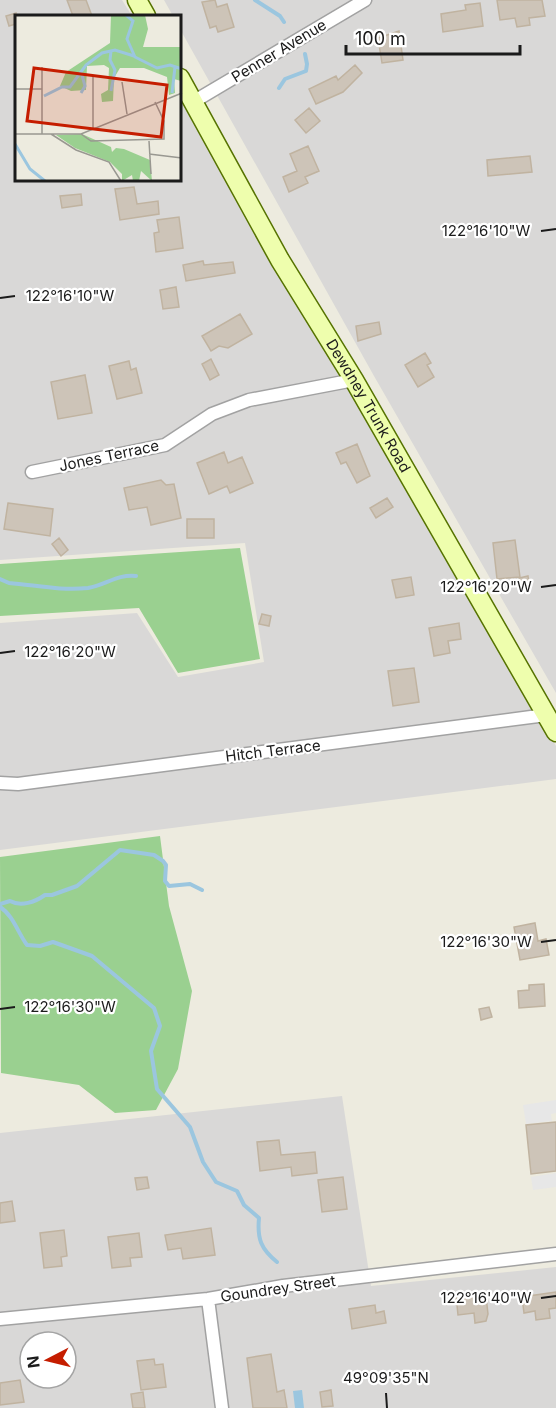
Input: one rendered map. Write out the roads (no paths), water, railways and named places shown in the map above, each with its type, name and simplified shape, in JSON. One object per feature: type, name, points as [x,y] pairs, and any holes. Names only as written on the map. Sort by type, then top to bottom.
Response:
[{"type":"main road","points":[[137,0],[145,15]]},
{"type":"main road","name":"Dewdney Trunk Road","points":[[182,82],[280,260],[354,380],[556,732]]},
{"type":"street","name":"Penner Avenue","points":[[193,102],[365,0]]},
{"type":"street","name":"Jones Terrace","points":[[32,472],[165,445],[212,414],[249,400],[354,380]]},
{"type":"street","name":"Hitch Terrace","points":[[0,783],[18,784],[546,715]]},
{"type":"street","name":"Goundrey Street","points":[[0,1319],[208,1299],[283,1286],[556,1254]]},
{"type":"street","points":[[208,1299],[222,1408]]},
{"type":"water","points":[[302,1390],[304,1408],[295,1408],[293,1391]]},
{"type":"waterway","points":[[255,0],[280,16],[284,22]]},
{"type":"waterway","points":[[279,88],[285,79],[306,71],[305,54]]},
{"type":"waterway","points":[[0,579],[9,583],[78,589],[94,587],[117,578],[136,576]]},
{"type":"waterway","points":[[0,904],[10,901],[19,904],[28,903],[45,895],[52,895],[77,886],[120,850],[154,855],[163,861],[166,865],[165,881],[169,886],[190,884],[202,890]]},
{"type":"waterway","points":[[0,907],[12,919],[27,945],[40,946],[53,942],[92,956],[154,1008],[160,1026],[151,1051],[157,1089],[190,1127],[203,1162],[216,1182],[237,1191],[244,1205],[259,1218],[261,1243],[267,1253],[277,1262]]}]
